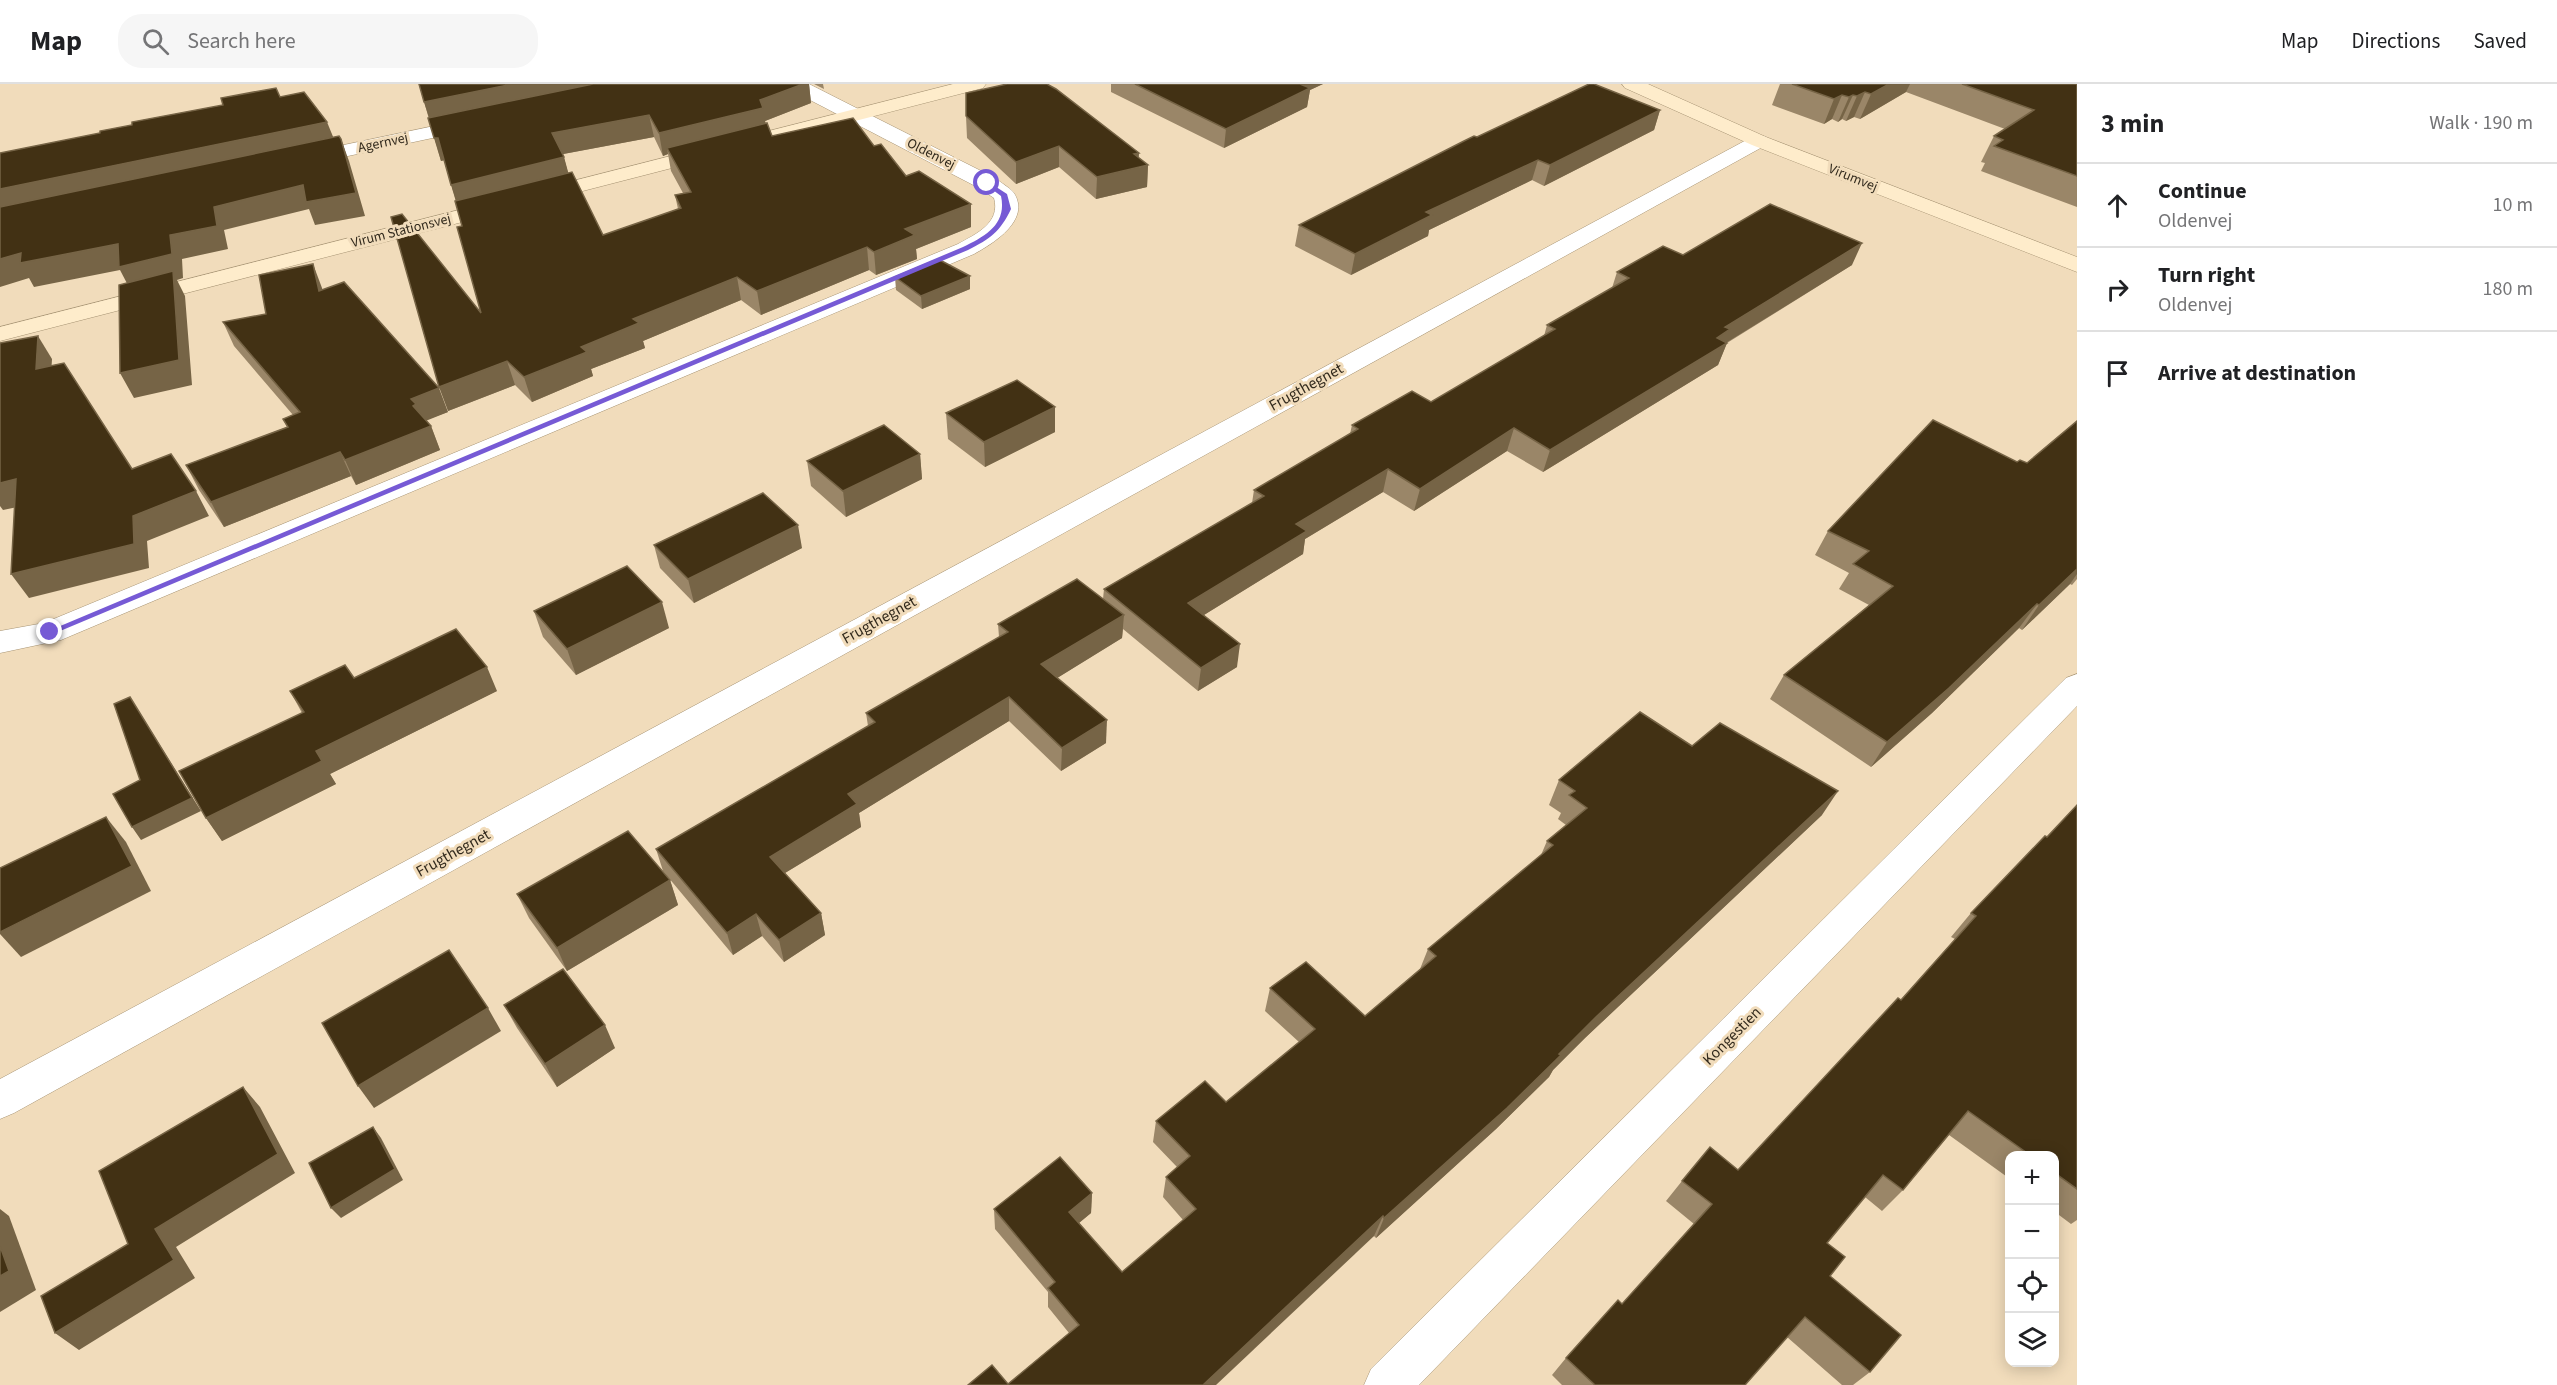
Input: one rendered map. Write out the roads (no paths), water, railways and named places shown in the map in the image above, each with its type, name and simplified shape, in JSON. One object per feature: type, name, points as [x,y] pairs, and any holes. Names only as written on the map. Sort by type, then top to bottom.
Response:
[{"type":"street","points":[[794,84],[855,115]]},
{"type":"street","name":"Virum Stationsvej","points":[[0,333],[976,84]]},
{"type":"street","name":"Virumvej","points":[[1632,84],[1759,141],[2077,265]]},
{"type":"street","name":"Oldenvej","points":[[0,642],[50,632],[72,623],[966,249],[983,240],[999,226],[1007,209],[1004,195],[987,183],[855,115]]},
{"type":"street","name":"Agernvej","points":[[278,165],[499,118]]},
{"type":"street","name":"Frugthegnet","points":[[0,1100],[1759,141]]},
{"type":"street","name":"Kongestien","points":[[1387,1385],[2077,686]]}]
